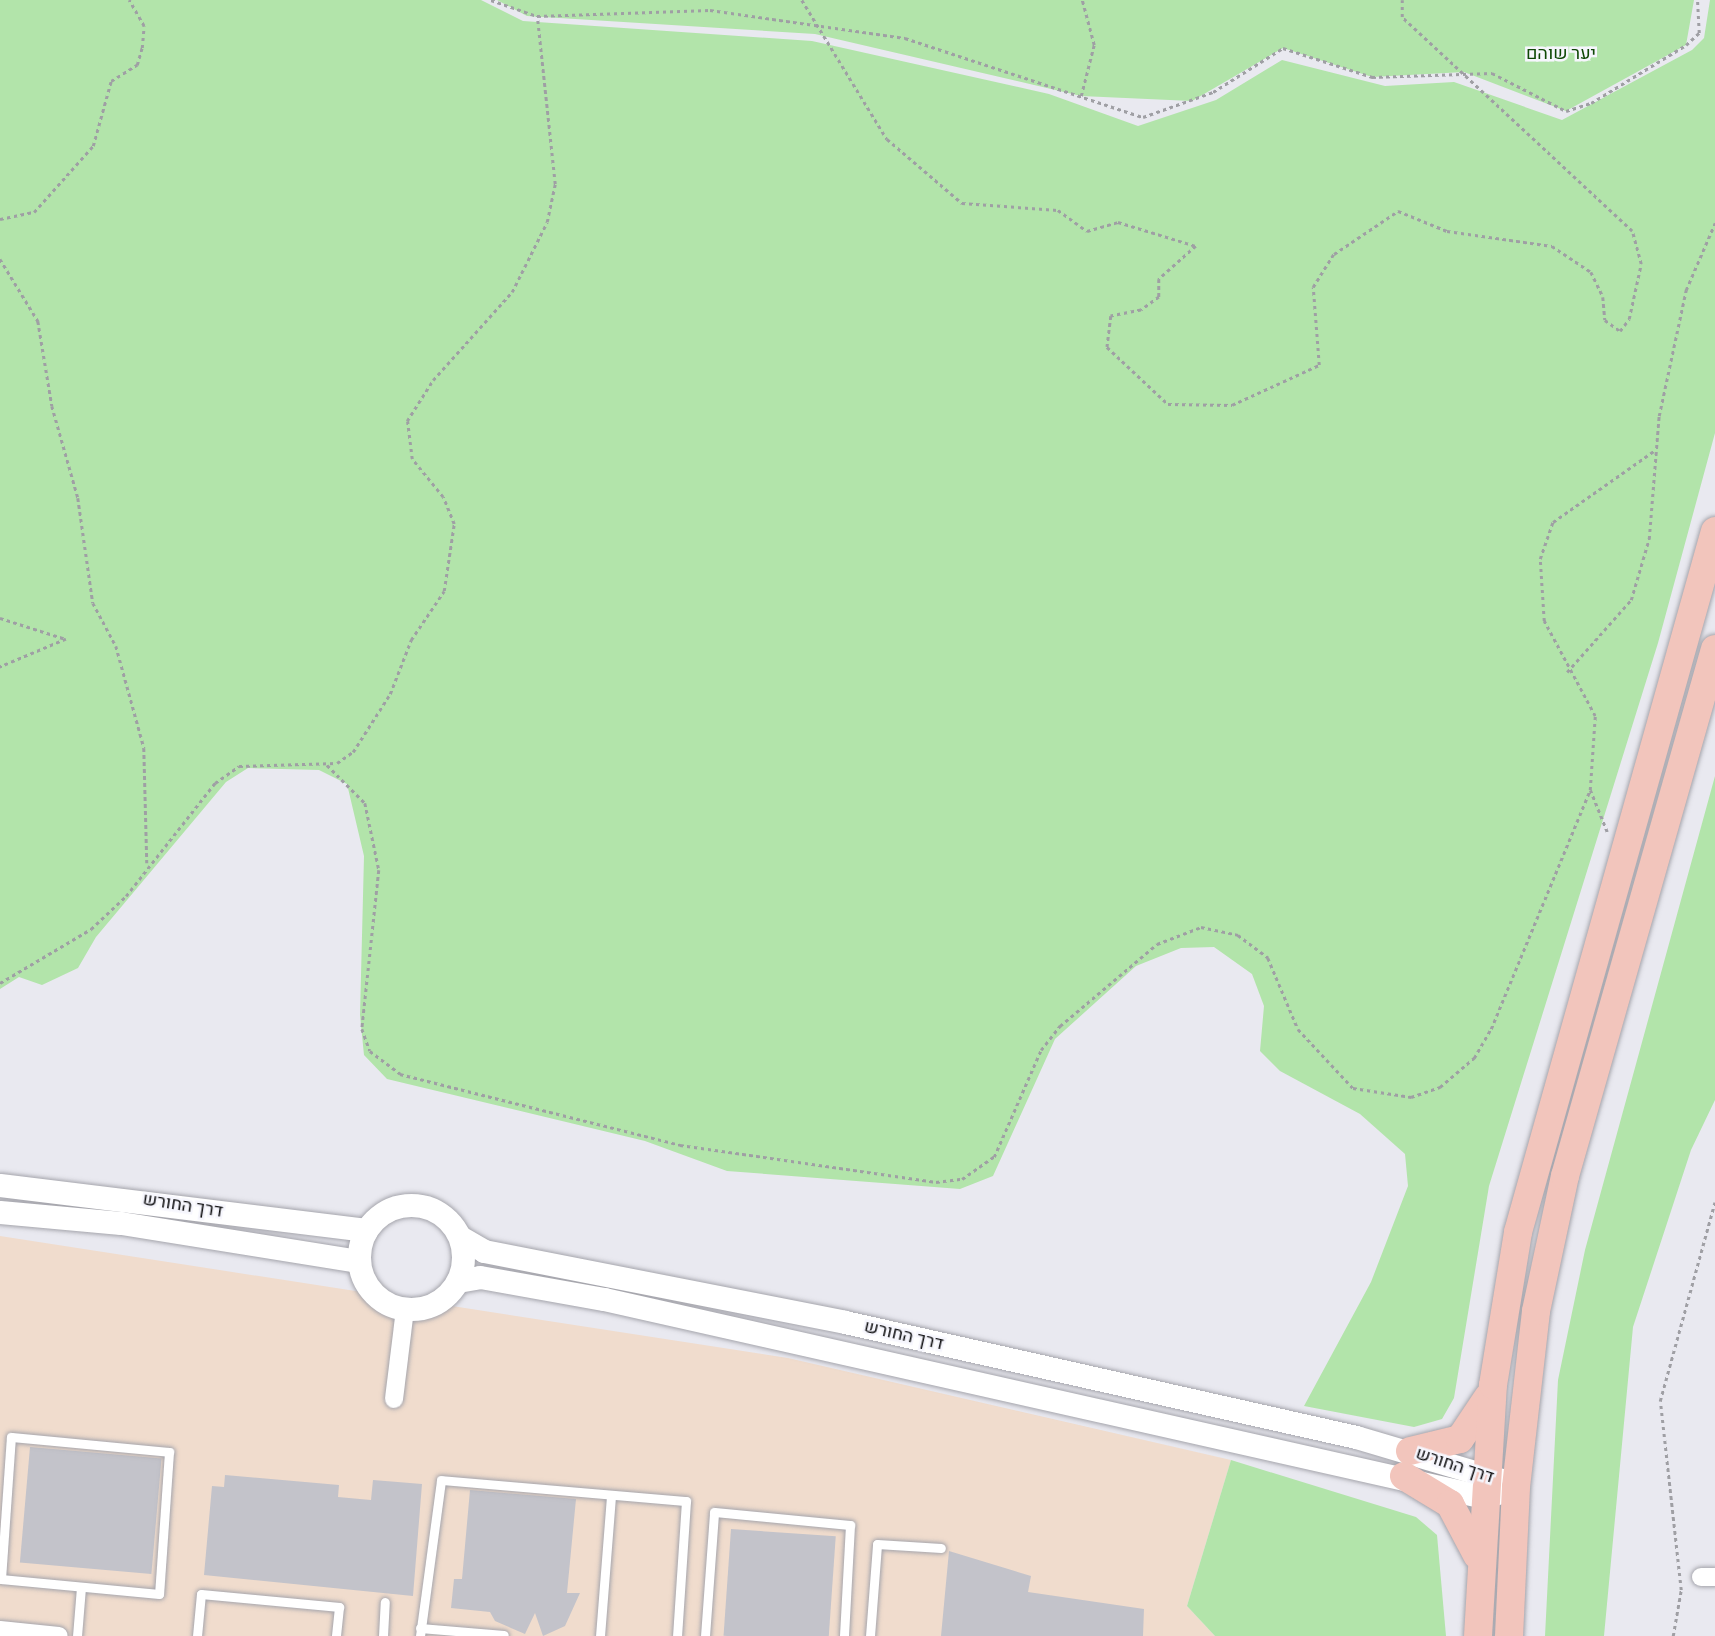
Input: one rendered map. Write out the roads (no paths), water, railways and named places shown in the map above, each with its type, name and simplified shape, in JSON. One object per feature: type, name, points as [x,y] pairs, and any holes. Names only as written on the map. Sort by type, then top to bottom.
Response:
[{"type":"main road","points":[[1478,1636],[1480,1563],[1493,1385],[1518,1233],[1715,531]]},
{"type":"main road","points":[[1509,1636],[1516,1487],[1536,1311],[1565,1176],[1715,649]]},
{"type":"main road","points":[[1480,1563],[1450,1504],[1407,1464],[1460,1439],[1474,1426],[1493,1385]]},
{"type":"street","name":"דרך החורש","points":[[0,1185],[366,1230]]},
{"type":"street","points":[[424,1206],[452,1223],[460,1237],[458,1281],[436,1303],[405,1309],[374,1293],[359,1261],[366,1230],[391,1208],[424,1206]]},
{"type":"street","name":"דרך החורש","points":[[0,1212],[121,1223],[359,1261]]},
{"type":"street","name":"דרך החורש","points":[[460,1237],[484,1251],[845,1322],[1485,1485],[1516,1487]]},
{"type":"street","name":"דרך החורש","points":[[458,1281],[480,1277],[724,1324],[1407,1464]]},
{"type":"street","points":[[394,1399],[405,1309]]},
{"type":"street","points":[[0,1630],[59,1636]]},
{"type":"lane","points":[[11,1437],[169,1452],[159,1594],[80,1587],[1,1579],[3,1498],[11,1437]]},
{"type":"lane","points":[[504,1635],[420,1632],[441,1480],[686,1501],[677,1636]]},
{"type":"lane","points":[[600,1636],[611,1495]]},
{"type":"lane","points":[[705,1636],[714,1512],[850,1525],[844,1636]]},
{"type":"lane","points":[[870,1636],[877,1544],[941,1548]]},
{"type":"lane","points":[[77,1636],[80,1587]]},
{"type":"lane","points":[[197,1636],[201,1594],[339,1607],[336,1636]]},
{"type":"lane","points":[[383,1636],[385,1602]]},
{"type":"park label","name":"יער שוהם","points":[[1561,53]]}]
